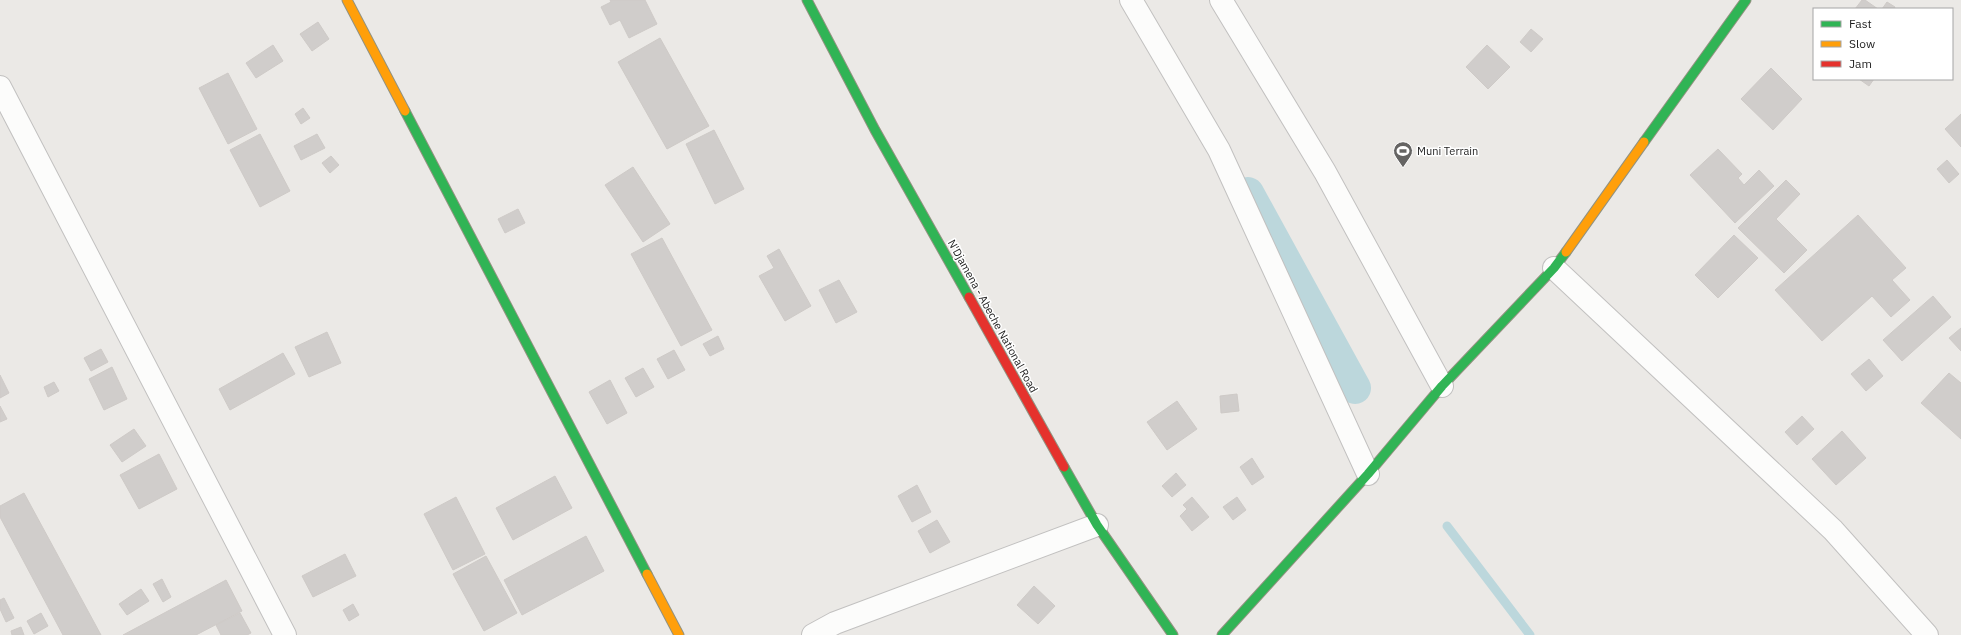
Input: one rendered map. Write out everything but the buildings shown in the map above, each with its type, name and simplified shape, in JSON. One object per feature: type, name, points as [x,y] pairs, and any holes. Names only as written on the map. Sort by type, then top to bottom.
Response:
[{"type":"main road","points":[[347,0],[679,635]]},
{"type":"main road","name":"N'Djamena - Abeche National Road","points":[[807,0],[875,130],[1097,525],[1173,635]]},
{"type":"main road","points":[[1222,635],[1368,474],[1442,386],[1554,268],[1746,0]]},
{"type":"street","points":[[1131,0],[1219,150],[1368,474]]},
{"type":"street","points":[[1221,0],[1325,172],[1442,386]]},
{"type":"street","points":[[0,87],[285,635]]},
{"type":"street","points":[[1554,268],[1833,530],[1927,635]]},
{"type":"street","points":[[813,635],[835,624],[1097,525]]},
{"type":"waterway","points":[[1248,193],[1355,388]]},
{"type":"waterway","points":[[1447,526],[1530,635]]},
{"type":"traffic: fast","points":[[807,0],[875,130],[969,297]]},
{"type":"traffic: fast","points":[[1644,142],[1746,0]]},
{"type":"traffic: fast","points":[[405,111],[647,574]]},
{"type":"traffic: fast","points":[[1222,635],[1368,474],[1442,386],[1554,268],[1566,252]]},
{"type":"traffic: fast","points":[[1064,467],[1097,525],[1173,635]]},
{"type":"traffic: slow","points":[[347,0],[405,111]]},
{"type":"traffic: slow","points":[[1566,252],[1644,142]]},
{"type":"traffic: slow","points":[[647,574],[679,635]]},
{"type":"traffic: jam","points":[[969,297],[1064,467]]},
{"type":"place","name":"Muni Terrain","points":[[1403,168]]}]
